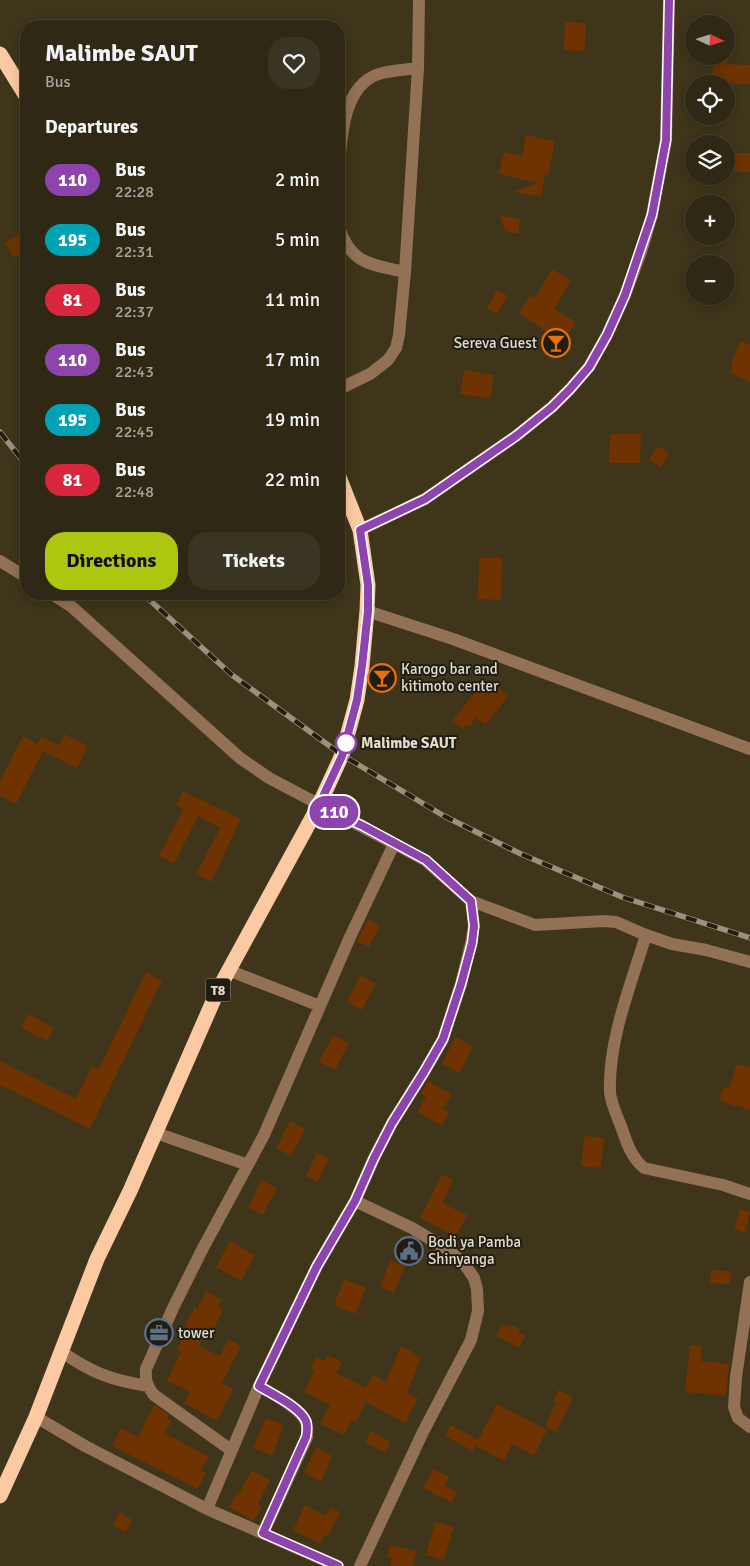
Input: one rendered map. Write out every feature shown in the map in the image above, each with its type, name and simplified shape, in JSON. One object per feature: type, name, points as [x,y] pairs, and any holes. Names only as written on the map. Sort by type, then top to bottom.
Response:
[{"type":"highway","points":[[0,54],[20,86]]},
{"type":"highway","name":"T8","points":[[0,1496],[36,1418],[97,1259],[130,1191],[218,990],[319,805],[342,756],[350,729],[361,674],[368,611],[368,585],[360,530],[345,492]]},
{"type":"street","points":[[345,387],[370,374],[388,360],[396,348],[399,335],[405,272],[418,68],[419,0]]},
{"type":"street","points":[[360,530],[425,499],[516,436],[552,407],[589,367],[607,335],[634,269],[652,215],[666,140],[669,0]]},
{"type":"street","points":[[345,118],[348,106],[361,85],[369,78],[378,74],[418,68]]},
{"type":"street","points":[[345,243],[353,255],[363,261],[405,272]]},
{"type":"street","points":[[0,562],[20,574]]},
{"type":"street","points":[[61,600],[72,607],[240,758],[269,778],[426,860],[471,901],[535,925],[616,922],[672,944],[706,950],[750,962]]},
{"type":"street","points":[[368,611],[453,639],[750,749]]},
{"type":"street","points":[[231,1450],[154,1394],[148,1386],[146,1369],[173,1308],[216,1223],[264,1135],[394,844]]},
{"type":"street","points":[[207,1509],[259,1386],[317,1266],[355,1201],[392,1123],[443,1039],[472,943],[474,926],[471,901]]},
{"type":"street","points":[[646,935],[619,1028],[611,1066],[610,1095],[627,1144],[636,1162],[644,1168],[723,1185],[750,1194]]},
{"type":"street","points":[[228,970],[320,1006]]},
{"type":"street","points":[[156,1133],[248,1165]]},
{"type":"street","points":[[355,1201],[412,1228],[450,1251],[466,1265],[474,1278],[477,1289],[478,1311],[470,1340],[423,1432],[360,1566]]},
{"type":"street","points":[[750,1282],[736,1377],[734,1407],[738,1418],[750,1427]]},
{"type":"street","points":[[62,1352],[96,1373],[121,1382],[148,1386]]},
{"type":"street","points":[[259,1386],[300,1413],[306,1421],[308,1430],[263,1533]]},
{"type":"street","points":[[36,1418],[85,1446],[207,1509],[338,1566]]},
{"type":"building","points":[[565,22],[586,23],[585,51],[564,50]]},
{"type":"building","points":[[713,65],[750,65],[750,84],[735,84],[735,75],[712,75]]},
{"type":"building","points":[[526,135],[555,141],[548,175],[545,174],[541,197],[514,192],[538,183],[499,174],[504,152],[522,156]]},
{"type":"building","points":[[735,153],[750,153],[750,172],[735,172]]},
{"type":"building","points":[[499,215],[520,219],[518,234],[505,231]]},
{"type":"building","points":[[20,233],[20,254],[14,258],[5,243]]},
{"type":"building","points":[[552,269],[571,281],[554,309],[576,322],[553,360],[542,353],[553,335],[519,314],[530,295],[535,298]]},
{"type":"building","points":[[497,290],[508,296],[497,314],[487,308]]},
{"type":"building","points":[[740,341],[750,345],[750,382],[730,373]]},
{"type":"building","points":[[464,370],[494,375],[490,399],[460,394]]},
{"type":"building","points":[[610,434],[641,434],[640,463],[609,463]]},
{"type":"building","points":[[658,446],[669,453],[661,467],[649,460]]},
{"type":"building","points":[[479,558],[502,558],[501,600],[478,599]]},
{"type":"building","points":[[486,684],[496,692],[499,688],[508,696],[486,725],[476,718],[469,727],[466,725],[463,729],[452,721],[481,685],[483,687]]},
{"type":"building","points":[[64,734],[88,746],[77,768],[43,751],[16,804],[0,796],[0,781],[23,736],[38,744],[41,737],[59,745]]},
{"type":"building","points":[[183,791],[241,819],[211,882],[196,874],[220,828],[198,816],[174,864],[159,856],[183,809],[176,806]]},
{"type":"building","points":[[368,919],[380,925],[369,947],[357,941]]},
{"type":"building","points":[[146,972],[162,981],[90,1129],[0,1085],[0,1061],[76,1099],[92,1066],[99,1069]]},
{"type":"building","points":[[360,975],[376,983],[362,1010],[347,1002]]},
{"type":"building","points":[[28,1014],[54,1028],[47,1041],[21,1028]]},
{"type":"building","points":[[333,1035],[349,1043],[335,1070],[319,1062]]},
{"type":"building","points":[[455,1037],[473,1046],[460,1073],[442,1064]]},
{"type":"building","points":[[737,1064],[750,1067],[750,1110],[719,1101],[723,1087],[729,1088]]},
{"type":"building","points":[[428,1081],[452,1094],[443,1109],[449,1112],[442,1126],[417,1112],[426,1096],[421,1094]]},
{"type":"building","points":[[290,1121],[305,1129],[291,1156],[276,1148]]},
{"type":"building","points":[[584,1136],[604,1138],[601,1168],[581,1166]]},
{"type":"building","points":[[317,1153],[329,1159],[318,1182],[306,1176]]},
{"type":"building","points":[[442,1174],[453,1180],[442,1203],[467,1215],[456,1237],[420,1218]]},
{"type":"building","points":[[261,1180],[277,1188],[263,1215],[248,1207]]},
{"type":"building","points":[[740,1209],[750,1212],[745,1233],[734,1229]]},
{"type":"building","points":[[230,1241],[255,1255],[241,1281],[216,1267]]},
{"type":"building","points":[[390,1260],[405,1266],[394,1293],[380,1287]]},
{"type":"building","points":[[711,1270],[731,1271],[730,1284],[710,1283]]},
{"type":"building","points":[[344,1279],[366,1288],[356,1314],[334,1305]]},
{"type":"building","points":[[206,1291],[222,1300],[218,1307],[223,1310],[214,1328],[210,1326],[199,1346],[220,1356],[228,1339],[241,1346],[222,1383],[233,1389],[217,1421],[184,1403],[190,1392],[167,1381],[181,1351],[177,1349],[188,1328],[185,1326],[194,1308],[197,1309]]},
{"type":"building","points":[[502,1324],[508,1327],[509,1324],[520,1329],[518,1332],[525,1336],[519,1348],[496,1336]]},
{"type":"building","points":[[690,1345],[702,1346],[701,1361],[729,1364],[726,1396],[685,1392]]},
{"type":"building","points":[[401,1346],[421,1358],[407,1393],[418,1398],[405,1423],[366,1402],[356,1422],[351,1420],[344,1435],[320,1424],[330,1405],[304,1392],[314,1371],[310,1369],[316,1357],[325,1361],[328,1355],[342,1362],[336,1373],[366,1388],[373,1375],[386,1382]]},
{"type":"building","points":[[558,1390],[573,1397],[556,1432],[545,1426],[556,1403],[553,1401]]},
{"type":"building","points":[[497,1404],[547,1430],[534,1456],[512,1444],[504,1461],[475,1446],[473,1451],[445,1436],[451,1425],[478,1440]]},
{"type":"building","points":[[154,1405],[169,1415],[167,1419],[172,1421],[165,1433],[209,1457],[201,1470],[206,1473],[198,1489],[112,1446],[121,1428],[138,1437]]},
{"type":"building","points":[[266,1418],[284,1425],[272,1456],[253,1448]]},
{"type":"building","points":[[371,1431],[391,1442],[385,1453],[365,1442]]},
{"type":"building","points":[[316,1447],[332,1456],[321,1482],[304,1473]]},
{"type":"building","points":[[433,1469],[449,1477],[445,1486],[457,1492],[452,1503],[423,1488]]},
{"type":"building","points":[[251,1470],[270,1480],[258,1504],[262,1506],[254,1521],[229,1507],[238,1492],[240,1493]]},
{"type":"building","points":[[305,1505],[326,1516],[331,1507],[340,1512],[328,1537],[324,1535],[320,1544],[293,1530]]},
{"type":"building","points":[[120,1512],[133,1521],[125,1533],[113,1525]]},
{"type":"building","points":[[435,1522],[454,1527],[444,1560],[426,1555]]},
{"type":"building","points":[[390,1545],[417,1551],[413,1566],[390,1566],[392,1558],[387,1557]]},
{"type":"railway","points":[[0,432],[20,457]]},
{"type":"railway","points":[[150,600],[232,675],[342,755],[444,816],[521,854],[622,897],[750,938]]},
{"type":"bus line","name":"110","points":[[338,1566],[263,1533],[308,1430],[306,1421],[300,1413],[259,1386],[317,1266],[355,1201],[392,1123],[443,1039],[461,984],[472,943],[474,926],[471,901],[426,860],[319,805],[342,756],[357,700],[368,611],[368,585],[360,530],[425,499],[516,436],[552,407],[589,367],[607,335],[625,295],[652,215],[666,140],[669,0]]},
{"type":"place","name":"Sereva Guest","points":[[556,343]]},
{"type":"place","name":"Karogo bar and kitimoto center","points":[[382,678]]},
{"type":"place","name":"Malimbe SAUT","points":[[346,743]]},
{"type":"place","name":"Bodi ya Pamba Shinyanga","points":[[409,1251]]},
{"type":"place","name":"tower","points":[[159,1333]]}]
